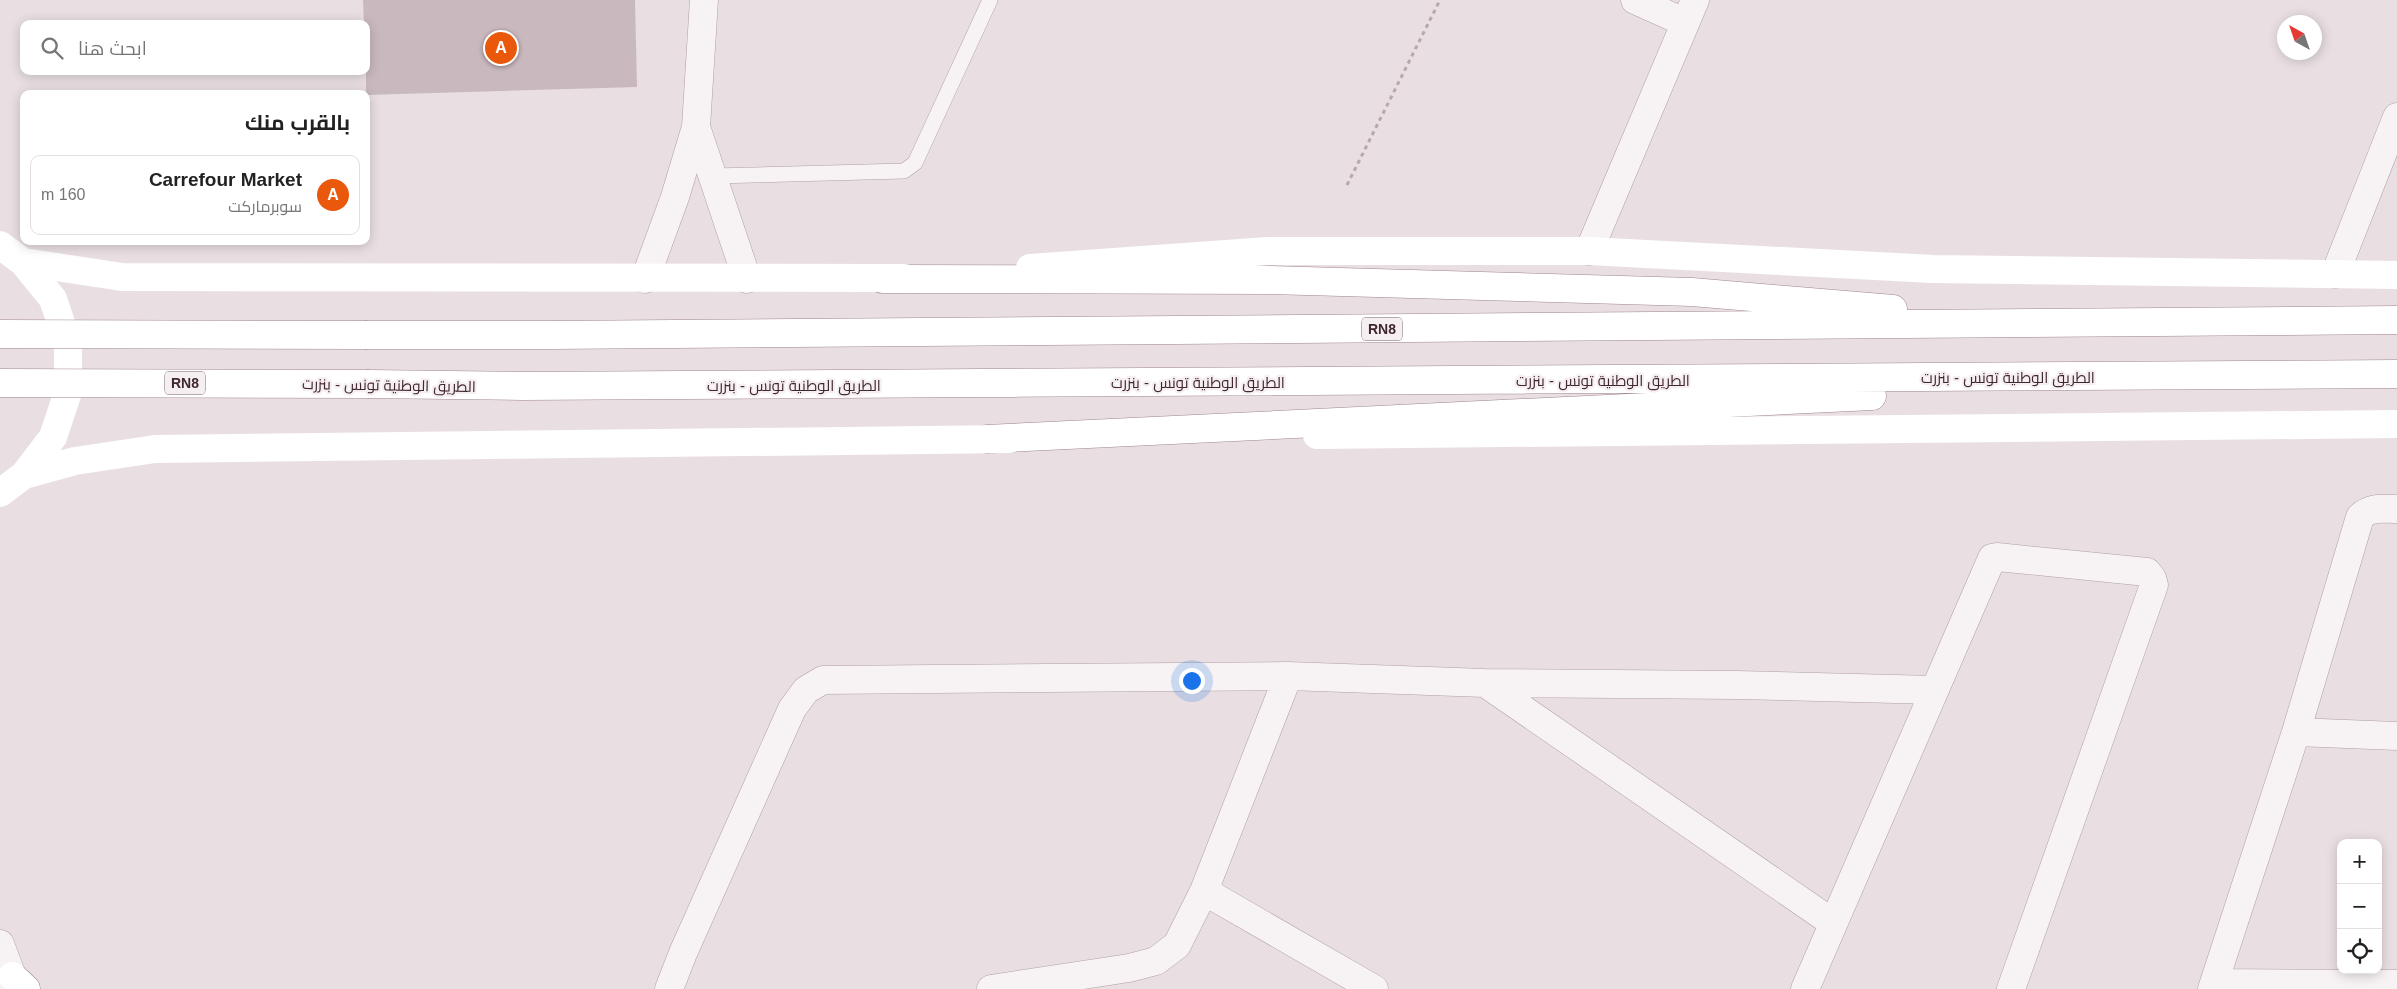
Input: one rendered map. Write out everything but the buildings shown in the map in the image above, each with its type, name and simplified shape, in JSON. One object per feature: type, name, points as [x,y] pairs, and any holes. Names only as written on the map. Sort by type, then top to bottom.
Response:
[{"type":"main road","points":[[7,249],[122,277],[1268,280],[1692,292],[2074,323]]},
{"type":"main road","points":[[0,493],[24,475],[53,437],[68,392],[68,344],[56,308],[52,299],[7,249]]},
{"type":"main road","points":[[882,279],[1268,251],[1589,252],[1933,269],[2335,274],[2396,273]]},
{"type":"main road","name":"RN8","points":[[0,334],[562,335],[2397,320]]},
{"type":"main road","name":"الطريق الوطنية تونس - بنزرت","points":[[0,383],[523,386],[2397,374]]},
{"type":"main road","points":[[987,439],[2287,376]]},
{"type":"main road","points":[[24,475],[75,461],[155,449],[2397,424]]},
{"type":"street","points":[[646,279],[675,197],[696,127],[704,0]]},
{"type":"street","points":[[1589,252],[1690,11],[1635,0]]},
{"type":"street","points":[[2335,274],[2397,117]]},
{"type":"street","points":[[696,127],[747,279]]},
{"type":"street","points":[[2397,509],[2373,509],[2366,511],[2360,517],[2296,732],[2213,986],[2397,984]]},
{"type":"street","points":[[1805,989],[1992,558],[2147,572],[2152,578],[2154,585],[2011,989]]},
{"type":"street","points":[[991,989],[1129,968],[1156,961],[1177,945],[1204,891],[1288,676]]},
{"type":"street","points":[[669,989],[683,953],[792,710],[806,690],[823,680],[1288,676],[1486,683],[1738,685],[1934,690]]},
{"type":"street","points":[[1486,683],[1833,923]]},
{"type":"street","points":[[2296,732],[2397,736]]},
{"type":"street","points":[[1204,891],[1374,989]]},
{"type":"street","points":[[0,944],[17,985]]},
{"type":"lane","points":[[713,176],[904,171],[915,163],[990,0]]},
{"type":"path","points":[[1347,184],[1440,0]]},
{"type":"place","name":"Carrefour Market","points":[[501,48]]}]
